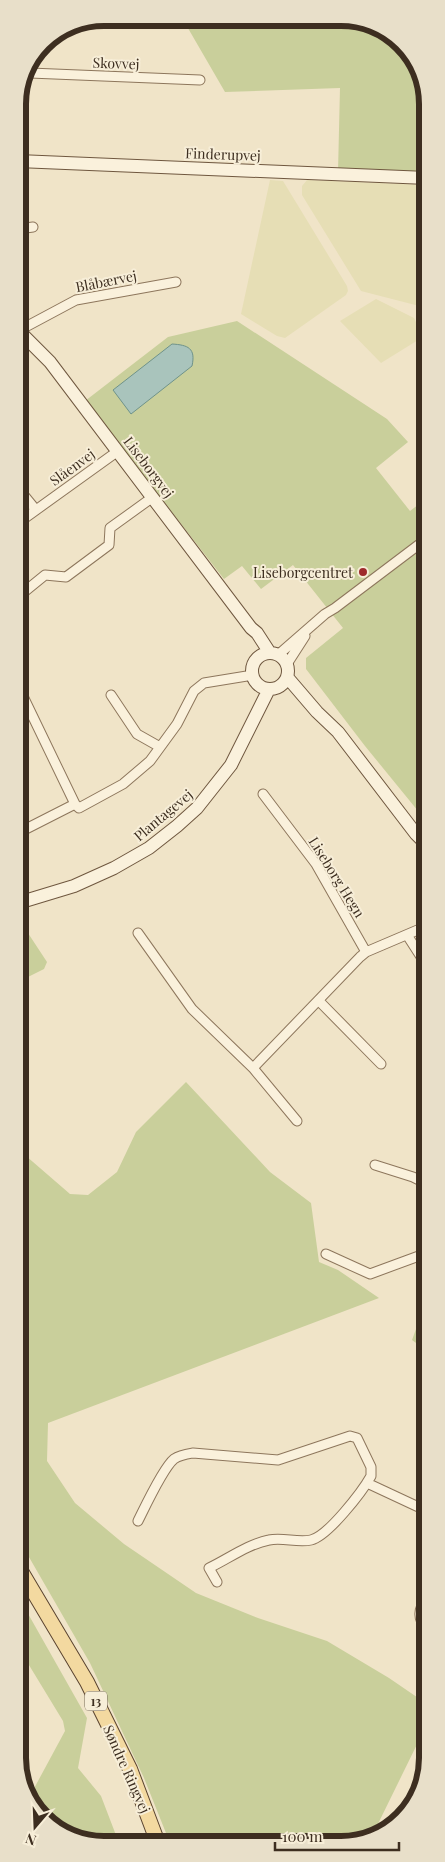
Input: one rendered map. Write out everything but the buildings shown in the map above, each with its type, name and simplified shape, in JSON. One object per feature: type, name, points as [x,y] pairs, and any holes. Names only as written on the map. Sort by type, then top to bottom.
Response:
[{"type":"main road","name":"Søndre Ringvej","points":[[26,1580],[86,1682],[130,1769],[155,1836]]},
{"type":"street","name":"Skovvej","points":[[33,73],[200,80]]},
{"type":"street","name":"Finderupvej","points":[[26,160],[419,178]]},
{"type":"street","points":[[26,227],[33,227]]},
{"type":"street","name":"Blåbærvej","points":[[26,326],[76,300],[176,282]]},
{"type":"street","name":"Liseborgvej","points":[[26,338],[50,362],[251,628],[257,632],[271,671],[338,732],[419,837]]},
{"type":"street","name":"Slåenvej","points":[[26,517],[118,451]]},
{"type":"street","points":[[26,590],[45,575],[66,577],[109,545],[110,528],[153,497]]},
{"type":"street","points":[[26,498],[36,510]]},
{"type":"street","points":[[26,702],[75,804],[80,808],[123,784],[150,761],[177,724],[194,691],[204,683],[271,671],[325,614],[419,544]]},
{"type":"street","name":"Plantagevej","points":[[26,901],[74,886],[114,868],[149,848],[198,808],[231,765],[245,739],[271,671]]},
{"type":"street","points":[[111,695],[137,734],[160,747]]},
{"type":"street","name":"Liseborg Hegn","points":[[263,794],[316,864],[366,952]]},
{"type":"street","points":[[26,830],[75,804]]},
{"type":"street","points":[[253,1068],[366,952],[419,930]]},
{"type":"street","points":[[138,933],[192,1010],[253,1068],[297,1121]]},
{"type":"street","points":[[407,935],[419,954]]},
{"type":"street","points":[[319,1001],[381,1064]]},
{"type":"street","points":[[375,1165],[419,1180]]},
{"type":"street","points":[[326,1254],[370,1274],[419,1256]]},
{"type":"street","points":[[138,1521],[166,1469],[175,1458],[193,1453],[278,1460],[350,1436],[357,1438],[371,1467],[371,1476],[327,1532],[320,1537],[302,1541],[283,1539],[259,1543],[209,1568],[217,1582]]},
{"type":"street","points":[[367,1483],[419,1506]]},
{"type":"shaded area","points":[[270,180],[283,181],[347,286],[348,291],[346,295],[285,338],[277,336],[241,314]]},
{"type":"shaded area","points":[[307,180],[419,185],[419,306],[361,291],[302,195],[302,186]]},
{"type":"shaded area","points":[[376,299],[414,318],[419,329],[419,339],[381,363],[340,321]]},
{"type":"green space","points":[[187,26],[340,26],[365,30],[380,37],[392,46],[406,61],[411,70],[416,84],[419,105],[419,176],[338,172],[340,88],[225,92]]},
{"type":"green space","name":"Liseborgcentret","points":[[237,321],[387,419],[408,442],[376,468],[410,511],[419,504],[419,812],[306,669],[306,658],[343,628],[293,565],[261,589],[242,566],[224,579],[85,401],[168,337]]},
{"type":"green space","points":[[26,930],[47,962],[44,969],[26,978]]},
{"type":"green space","points":[[186,1082],[270,1172],[311,1203],[319,1262],[338,1270],[379,1298],[48,1423],[47,1461],[75,1503],[124,1544],[196,1593],[258,1618],[327,1641],[419,1699],[419,1740],[376,1827],[361,1833],[340,1836],[167,1836],[144,1778],[90,1663],[26,1552],[26,1156],[70,1194],[88,1195],[117,1172],[136,1132]]},
{"type":"green space","points":[[419,1321],[419,1345],[412,1340]]},
{"type":"green space","points":[[26,1610],[87,1718],[78,1768],[101,1796],[116,1836],[89,1834],[70,1828],[60,1822],[60,1802],[40,1802],[34,1792],[33,1790],[65,1731],[63,1721],[26,1660]]},
{"type":"water","points":[[172,344],[182,345],[192,351],[192,366],[131,414],[113,390]]},
{"type":"place","name":"Liseborgcentret","points":[[363,572]]}]
